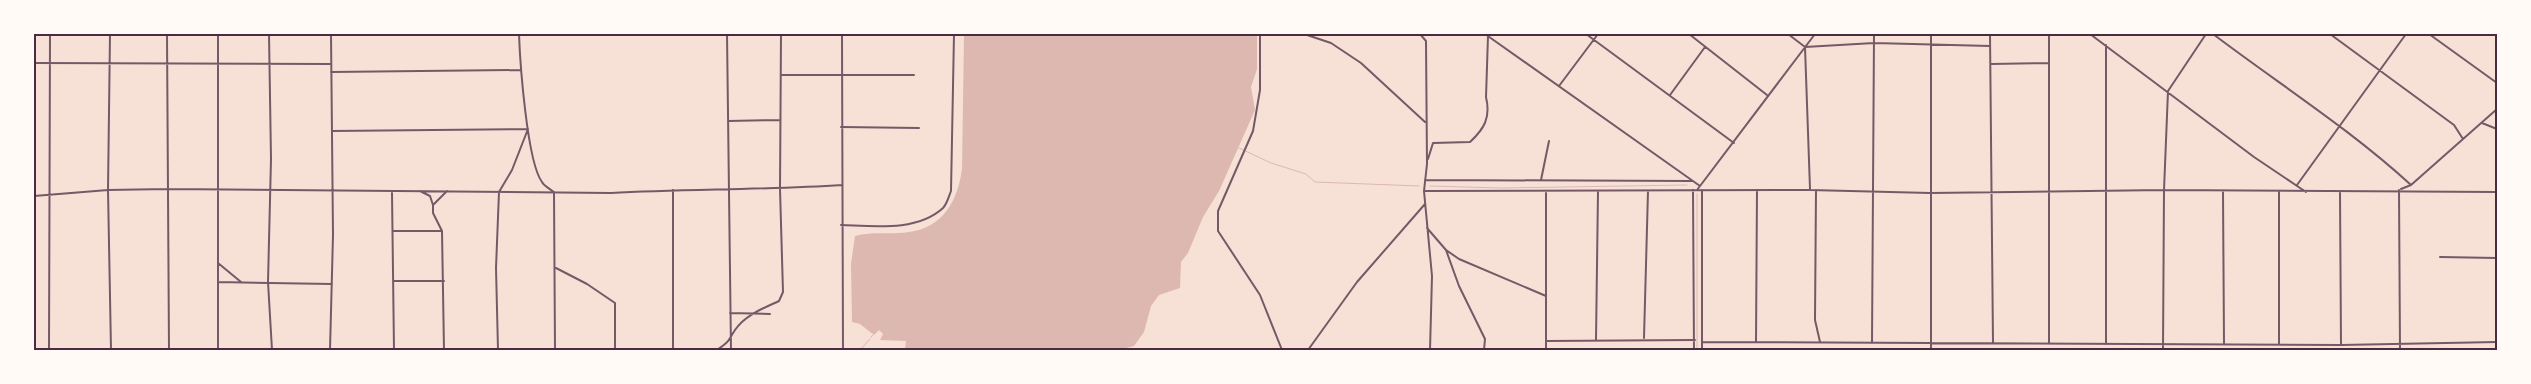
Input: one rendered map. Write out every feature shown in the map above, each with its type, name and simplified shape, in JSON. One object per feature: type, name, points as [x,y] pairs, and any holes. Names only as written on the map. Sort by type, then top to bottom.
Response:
[{"type":"street","points":[[49,350],[50,34]]},
{"type":"street","points":[[110,34],[108,190],[111,350]]},
{"type":"street","points":[[167,34],[169,350]]},
{"type":"street","points":[[218,34],[218,350]]},
{"type":"street","points":[[269,34],[271,190],[268,282],[272,350]]},
{"type":"street","points":[[330,350],[333,190],[331,34]]},
{"type":"street","points":[[519,34],[520,70],[528,128],[541,182],[554,192]]},
{"type":"street","points":[[727,34],[731,350]]},
{"type":"street","points":[[717,350],[731,341],[735,329],[753,313],[779,301],[783,292],[780,189],[781,34]]},
{"type":"street","points":[[842,34],[841,225],[843,350]]},
{"type":"street","points":[[841,225],[888,226],[922,221],[944,207],[952,191],[954,34]]},
{"type":"street","points":[[1260,34],[1260,90],[1253,131],[1218,210],[1218,231],[1260,295],[1282,350]]},
{"type":"street","points":[[1304,34],[1331,43],[1361,63],[1426,123]]},
{"type":"street","points":[[1420,34],[1426,41],[1427,161],[1424,191],[1432,276],[1430,350]]},
{"type":"street","points":[[1485,34],[1598,116],[1700,186]]},
{"type":"street","points":[[1586,34],[1734,143]]},
{"type":"street","points":[[1559,86],[1598,34]]},
{"type":"street","points":[[1689,34],[1767,95]]},
{"type":"street","points":[[1788,34],[1805,47],[1874,43],[1990,46]]},
{"type":"street","points":[[1695,190],[1734,143],[1767,95],[1815,34]]},
{"type":"street","points":[[1872,342],[1874,34]]},
{"type":"street","points":[[1931,34],[1931,350]]},
{"type":"street","points":[[1990,34],[1993,343]]},
{"type":"street","points":[[2049,343],[2050,34]]},
{"type":"street","points":[[2090,34],[2254,157],[2306,192]]},
{"type":"street","points":[[2163,350],[2164,190],[2168,92],[2206,34]]},
{"type":"street","points":[[2213,34],[2385,161],[2411,185]]},
{"type":"street","points":[[2330,34],[2454,125],[2463,139]]},
{"type":"street","points":[[2296,185],[2406,34]]},
{"type":"street","points":[[2429,34],[2497,83]]},
{"type":"street","points":[[1427,161],[1433,143],[1470,142],[1484,130],[1488,105],[1486,97],[1488,36]]},
{"type":"street","points":[[2106,45],[2106,344]]},
{"type":"street","points":[[1670,96],[1705,47]]},
{"type":"street","points":[[1805,47],[1810,190]]},
{"type":"street","points":[[34,63],[110,65],[218,62],[331,64]]},
{"type":"street","points":[[1991,64],[2049,63]]},
{"type":"street","points":[[331,72],[520,70]]},
{"type":"street","points":[[781,75],[914,75]]},
{"type":"street","points":[[2399,190],[2411,185],[2497,109]]},
{"type":"street","points":[[728,121],[781,120]]},
{"type":"street","points":[[2482,123],[2497,129]]},
{"type":"street","points":[[842,127],[919,128]]},
{"type":"street","points":[[332,130],[528,128]]},
{"type":"street","points":[[498,350],[496,268],[499,192],[512,170],[528,128]]},
{"type":"street","points":[[1541,180],[1549,141]]},
{"type":"street","points":[[1425,180],[1692,181]]},
{"type":"street","points":[[34,196],[108,190],[167,189],[217,191],[333,190],[610,193],[673,190],[780,189],[842,185]]},
{"type":"street","points":[[673,190],[673,350]]},
{"type":"street","points":[[1694,350],[1695,190]]},
{"type":"street","points":[[1702,190],[1702,350]]},
{"type":"street","points":[[1756,342],[1757,190]]},
{"type":"street","points":[[1816,190],[1815,320],[1820,342]]},
{"type":"street","points":[[1424,191],[1816,190],[1930,193],[2164,190],[2340,192],[2399,190],[2497,192]]},
{"type":"street","points":[[2399,190],[2400,350]]},
{"type":"street","points":[[420,191],[430,196],[433,213],[442,231],[444,350]]},
{"type":"street","points":[[433,205],[448,191]]},
{"type":"street","points":[[1596,340],[1598,191]]},
{"type":"street","points":[[1644,339],[1648,191]]},
{"type":"street","points":[[2223,191],[2224,344]]},
{"type":"street","points":[[392,192],[394,350]]},
{"type":"street","points":[[554,192],[556,268],[555,350]]},
{"type":"street","points":[[1546,192],[1546,350]]},
{"type":"street","points":[[2279,344],[2280,192]]},
{"type":"street","points":[[2340,192],[2341,345]]},
{"type":"street","points":[[1308,350],[1357,282],[1425,204]]},
{"type":"street","points":[[1427,228],[1446,250],[1459,259],[1503,276],[1546,296]]},
{"type":"street","points":[[393,231],[442,231]]},
{"type":"street","points":[[1446,250],[1459,286],[1485,339],[1484,350]]},
{"type":"street","points":[[2440,257],[2497,258]]},
{"type":"street","points":[[218,263],[241,282]]},
{"type":"street","points":[[556,268],[587,284],[615,303],[615,350]]},
{"type":"street","points":[[392,281],[444,281]]},
{"type":"street","points":[[218,282],[332,284]]},
{"type":"street","points":[[730,313],[770,314]]},
{"type":"street","points":[[1546,341],[1695,340]]},
{"type":"street","points":[[1702,342],[2341,345],[2497,342]]},
{"type":"shaded area","points":[[964,34],[1257,34],[1257,69],[1251,87],[1255,110],[1219,191],[1203,217],[1188,253],[1181,262],[1180,288],[1159,295],[1151,306],[1144,332],[1134,346],[1118,350],[905,350],[906,341],[880,340],[883,334],[879,330],[874,335],[860,324],[852,322],[851,264],[855,236],[909,232],[931,225],[947,211],[957,191],[962,169]]},
{"type":"waterway","points":[[1239,148],[1271,163],[1306,174],[1315,182],[1419,186]]},
{"type":"waterway","points":[[1430,186],[1501,188],[1687,185]]},
{"type":"waterway","points":[[1697,194],[1697,350]]},
{"type":"waterway","points":[[860,350],[870,339]]}]
